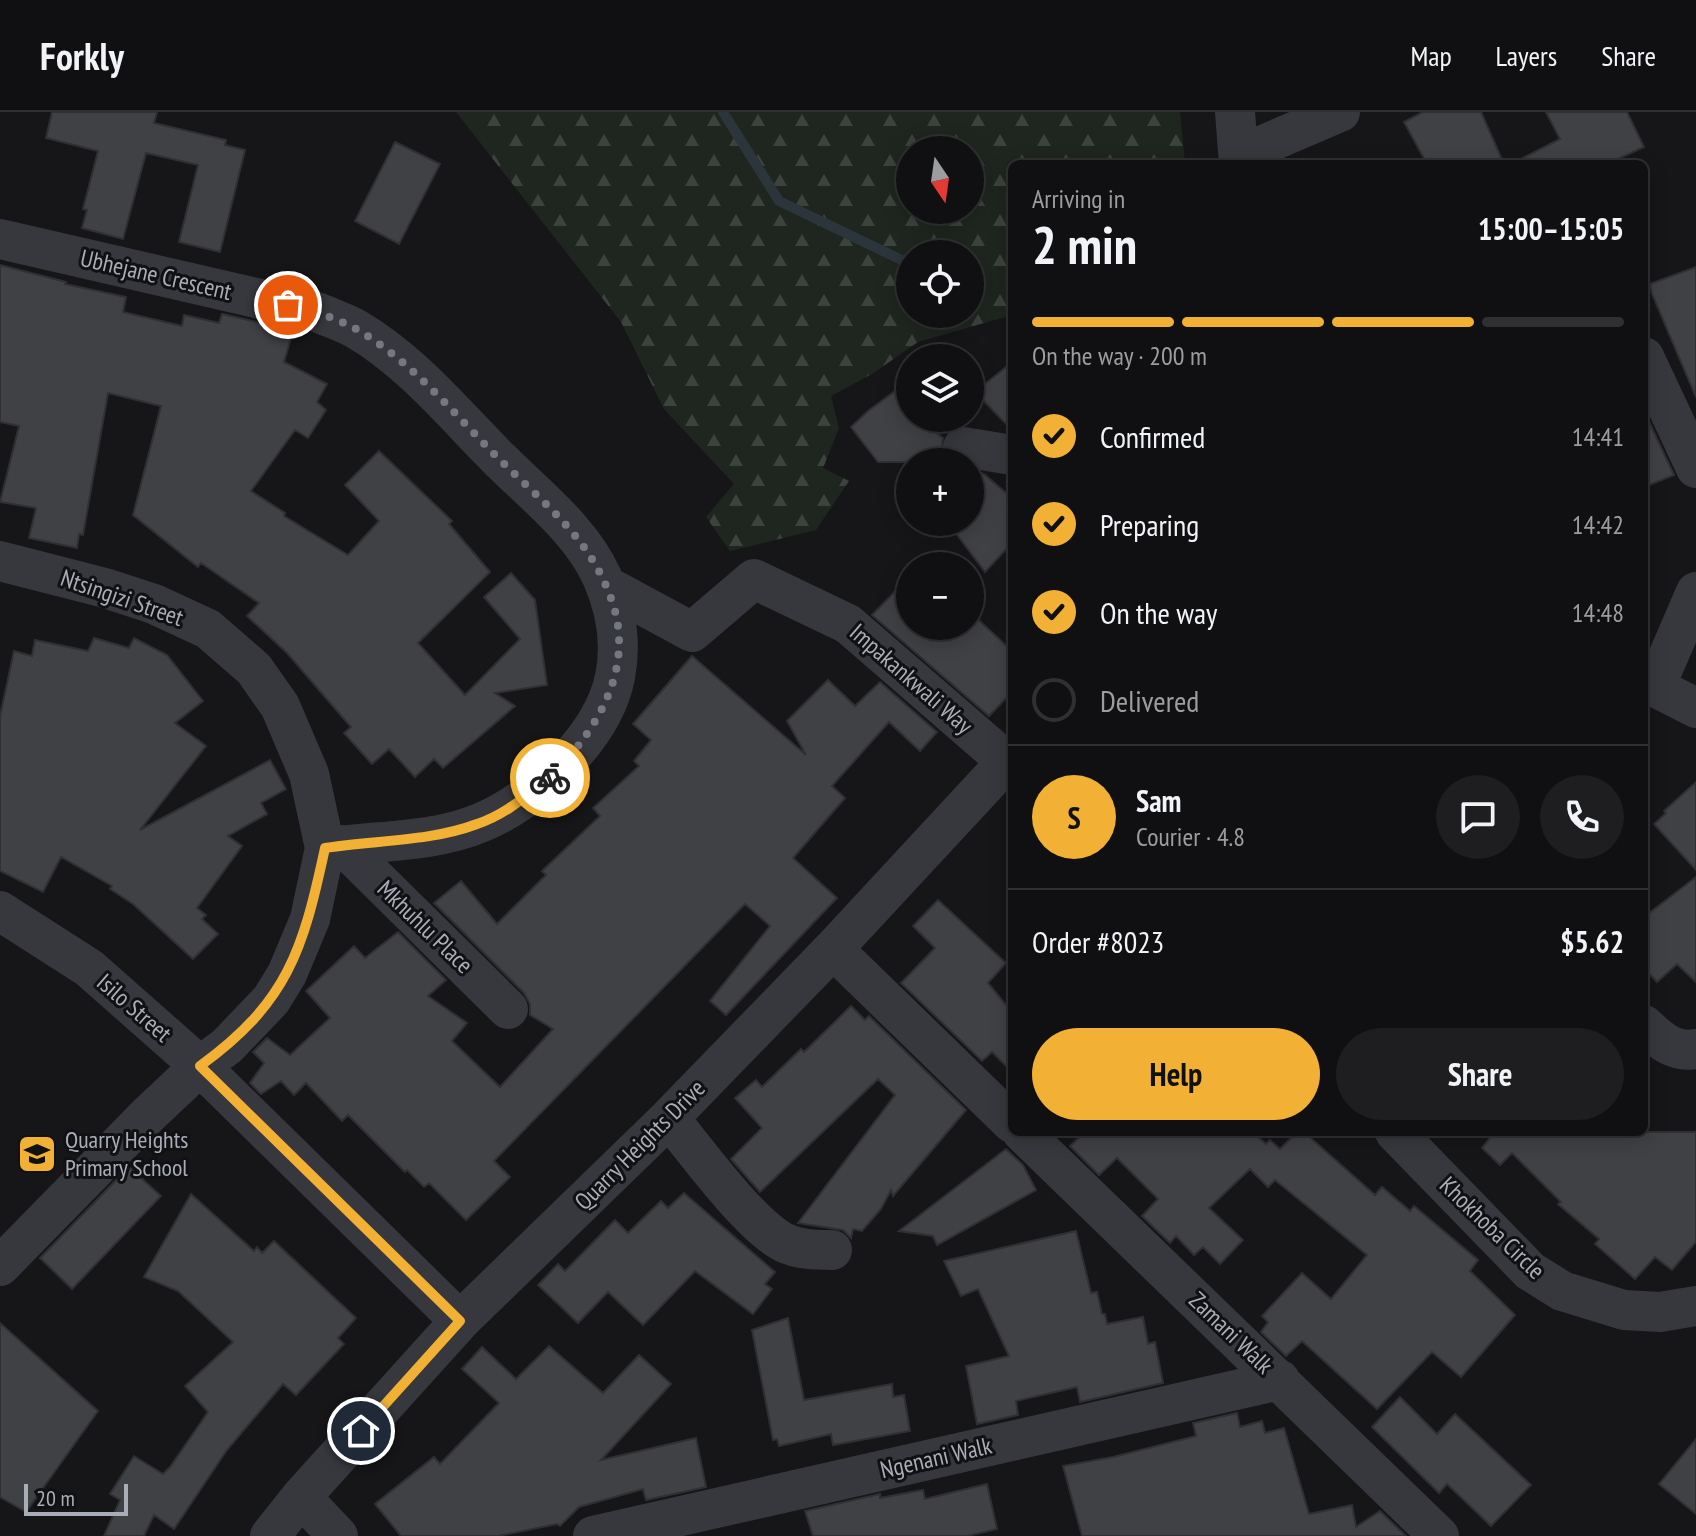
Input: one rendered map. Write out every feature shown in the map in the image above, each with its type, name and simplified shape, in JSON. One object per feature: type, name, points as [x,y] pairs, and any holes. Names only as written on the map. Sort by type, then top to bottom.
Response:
[{"type":"street","points":[[1235,112],[1239,160],[1340,112]]},
{"type":"street","name":"Ubhejane Crescent","points":[[0,239],[317,312],[355,328],[417,376],[576,537],[601,574],[615,612],[619,640],[615,678],[602,712],[551,777],[511,808],[478,824],[443,833],[333,846]]},
{"type":"street","points":[[1648,366],[1696,468]]},
{"type":"street","points":[[963,447],[1008,454]]},
{"type":"street","name":"Ntsingizi Street","points":[[0,561],[154,604],[208,629],[254,669],[280,706],[309,774],[333,846],[310,919],[287,974],[271,1000],[227,1046],[200,1066],[0,1266]]},
{"type":"street","name":"Impakankwali Way","points":[[605,585],[692,632],[754,579],[848,624],[1008,759]]},
{"type":"street","points":[[1696,592],[1650,687],[1696,708]]},
{"type":"street","name":"Quarry Heights Drive","points":[[270,1536],[301,1497],[460,1321],[669,1118],[1008,765]]},
{"type":"street","name":"Mkhuhlu Place","points":[[333,846],[508,1009]]},
{"type":"street","name":"Isilo Street","points":[[0,911],[89,968],[200,1066],[460,1321]]},
{"type":"street","points":[[833,949],[1008,1119]]},
{"type":"street","points":[[1648,1029],[1673,1047],[1683,1051],[1696,1049]]},
{"type":"street","points":[[669,1118],[753,1217],[782,1241],[798,1248],[832,1250]]},
{"type":"street","name":"Zamani Walk","points":[[1026,1136],[1439,1536]]},
{"type":"street","name":"Khokhoba Circle","points":[[1399,1136],[1530,1271],[1562,1291],[1600,1305],[1643,1312],[1696,1306]]},
{"type":"street","name":"Ngenani Walk","points":[[593,1536],[1280,1380]]},
{"type":"street","points":[[301,1497],[338,1536]]},
{"type":"green space","points":[[456,112],[1180,112],[1185,160],[1008,160],[1008,316],[984,323],[984,240],[896,240],[896,328],[967,328],[915,344],[896,344],[896,357],[831,396],[839,428],[823,468],[849,481],[816,530],[730,551],[706,517],[734,484],[664,409],[621,322]]},
{"type":"building","points":[[52,112],[157,112],[154,123],[226,140],[225,145],[245,150],[220,252],[179,242],[198,165],[146,153],[123,239],[82,228],[87,210],[83,209],[98,151],[46,138]]},
{"type":"building","points":[[1423,112],[1481,112],[1502,160],[1425,160],[1404,122]]},
{"type":"building","points":[[1546,112],[1627,112],[1644,147],[1616,160],[1519,160],[1560,139]]},
{"type":"building","points":[[395,142],[440,164],[399,244],[355,221]]},
{"type":"building","points":[[0,265],[65,284],[126,297],[123,312],[182,326],[184,315],[219,323],[222,314],[274,326],[272,333],[291,338],[284,362],[327,384],[317,402],[326,410],[308,438],[295,430],[251,491],[285,513],[284,516],[348,555],[379,521],[345,485],[379,451],[452,521],[449,524],[490,572],[418,643],[465,695],[520,639],[484,597],[511,573],[535,600],[547,685],[495,693],[515,706],[443,768],[434,759],[415,777],[389,749],[372,764],[344,733],[351,727],[287,653],[247,616],[259,603],[201,563],[198,567],[133,515],[161,406],[108,393],[83,535],[79,534],[77,548],[29,538],[36,508],[0,502],[19,426],[0,422]]},
{"type":"building","points":[[1696,267],[1696,397],[1650,284]]},
{"type":"building","points":[[1008,365],[1008,426],[984,401],[984,385]]},
{"type":"building","points":[[896,390],[896,432],[940,432],[938,434],[943,438],[942,448],[896,448],[896,462],[878,462],[851,427]]},
{"type":"building","points":[[1648,420],[1674,475],[1648,485]]},
{"type":"building","points":[[984,474],[1008,495],[1008,547],[985,572],[984,552],[970,552],[958,536],[984,536]]},
{"type":"building","points":[[896,590],[896,636],[872,615]]},
{"type":"building","points":[[984,625],[1008,647],[1008,696],[989,716],[901,640],[984,640]]},
{"type":"building","points":[[94,638],[129,648],[134,638],[167,655],[203,701],[175,723],[206,746],[140,830],[270,760],[286,789],[261,803],[267,814],[228,836],[242,846],[197,908],[206,915],[202,919],[218,934],[193,959],[133,904],[110,889],[112,886],[61,857],[43,892],[0,871],[0,716],[14,651],[32,656],[35,640],[88,651]]},
{"type":"building","points":[[692,656],[806,755],[787,721],[828,680],[855,706],[880,682],[937,732],[920,751],[889,722],[832,786],[845,798],[793,858],[837,898],[726,1015],[710,1001],[770,926],[745,904],[494,1161],[510,1177],[466,1220],[429,1183],[424,1187],[407,1170],[405,1172],[348,1115],[342,1121],[306,1083],[294,1095],[281,1081],[261,1094],[250,1083],[264,1063],[253,1052],[267,1038],[290,1055],[330,1018],[306,991],[354,946],[365,958],[398,932],[446,980],[428,996],[467,1023],[452,1041],[500,1087],[553,1029],[530,1015],[530,1004],[524,993],[434,903],[461,881],[497,924],[546,875],[542,871],[600,816],[593,808],[639,766],[634,761],[651,740],[633,724]]},
{"type":"building","points":[[1696,782],[1696,870],[1654,824]]},
{"type":"building","points":[[1696,877],[1696,982],[1677,964],[1657,982],[1648,972],[1648,914]]},
{"type":"building","points":[[938,900],[1006,963],[988,983],[1008,1007],[1008,1068],[992,1052],[982,1061],[901,983],[935,948],[913,926]]},
{"type":"building","points":[[851,1006],[865,1020],[869,1016],[966,1110],[893,1196],[891,1190],[881,1209],[862,1231],[853,1229],[851,1238],[843,1230],[798,1223],[895,1095],[878,1079],[760,1192],[731,1159],[762,1128],[735,1098],[756,1080],[762,1087]]},
{"type":"building","points":[[1648,1132],[1696,1132],[1696,1242],[1672,1270],[1655,1257],[1635,1279],[1595,1244],[1599,1239],[1558,1204],[1561,1202],[1512,1153],[1500,1165],[1482,1148],[1491,1136],[1648,1136]]},
{"type":"building","points":[[1081,1136],[1257,1136],[1266,1144],[1270,1140],[1280,1149],[1293,1136],[1309,1136],[1375,1195],[1382,1187],[1410,1211],[1414,1206],[1478,1260],[1470,1271],[1515,1315],[1461,1377],[1432,1352],[1377,1409],[1302,1341],[1286,1356],[1261,1332],[1268,1322],[1262,1316],[1302,1273],[1331,1299],[1367,1255],[1275,1180],[1268,1187],[1250,1169],[1209,1208],[1243,1240],[1220,1264],[1203,1247],[1194,1255],[1176,1236],[1170,1243],[1142,1216],[1158,1199],[1117,1158],[1099,1175],[1070,1146]]},
{"type":"building","points":[[1006,1149],[1023,1165],[1036,1190],[937,1245],[933,1236],[899,1231]]},
{"type":"building","points":[[129,1167],[161,1196],[72,1289],[40,1258]]},
{"type":"building","points":[[684,1193],[775,1272],[765,1284],[772,1289],[753,1314],[695,1271],[643,1325],[608,1292],[578,1323],[538,1285],[558,1264],[565,1271],[615,1220],[628,1233],[661,1201],[668,1208]]},
{"type":"building","points":[[191,1194],[254,1251],[257,1247],[262,1253],[274,1241],[356,1318],[338,1338],[344,1344],[296,1395],[283,1384],[227,1450],[174,1529],[154,1515],[144,1536],[104,1536],[120,1500],[110,1494],[134,1456],[163,1474],[170,1467],[208,1412],[185,1386],[233,1342],[178,1291],[144,1277]]},
{"type":"building","points":[[1076,1231],[1091,1293],[1097,1292],[1107,1324],[1143,1317],[1148,1344],[1155,1342],[1163,1383],[1080,1402],[1077,1387],[1016,1401],[1018,1415],[977,1424],[966,1366],[1009,1356],[978,1289],[961,1296],[944,1261]]},
{"type":"building","points":[[788,1318],[804,1400],[892,1384],[893,1397],[904,1395],[910,1431],[833,1445],[831,1434],[779,1446],[777,1439],[773,1440],[752,1330]]},
{"type":"building","points":[[0,1323],[98,1411],[26,1512],[0,1497]]},
{"type":"building","points":[[549,1346],[603,1393],[639,1355],[671,1384],[601,1460],[696,1438],[706,1487],[646,1500],[643,1489],[579,1507],[560,1526],[557,1524],[498,1536],[401,1536],[375,1504],[434,1457],[440,1464],[499,1403],[462,1369],[482,1347],[516,1379]]},
{"type":"building","points":[[1400,1397],[1437,1434],[1455,1414],[1531,1485],[1491,1526],[1447,1484],[1439,1493],[1372,1427]]},
{"type":"building","points":[[1237,1413],[1240,1427],[1262,1421],[1265,1433],[1284,1428],[1309,1514],[1352,1505],[1356,1527],[1380,1511],[1406,1536],[1082,1536],[1063,1466],[1196,1436],[1193,1423]]},
{"type":"building","points":[[1696,1439],[1696,1514],[1659,1484]]},
{"type":"building","points":[[987,1484],[997,1529],[967,1536],[813,1536],[805,1511],[880,1494],[880,1498],[923,1490],[925,1499]]},
{"type":"waterway","points":[[723,112],[779,201],[896,257]]},
{"type":"way so far","points":[[288,305],[317,312],[355,328],[387,350],[417,376],[576,537],[601,574],[615,612],[619,640],[615,678],[602,712],[550,778]]},
{"type":"place","name":"Quarry Heights Primary School","points":[[37,1154]]},
{"type":"route","points":[[361,1431],[460,1321],[200,1066],[249,1025],[271,1000],[287,974],[310,919],[325,848],[443,833],[478,824],[511,808],[550,778]]}]
